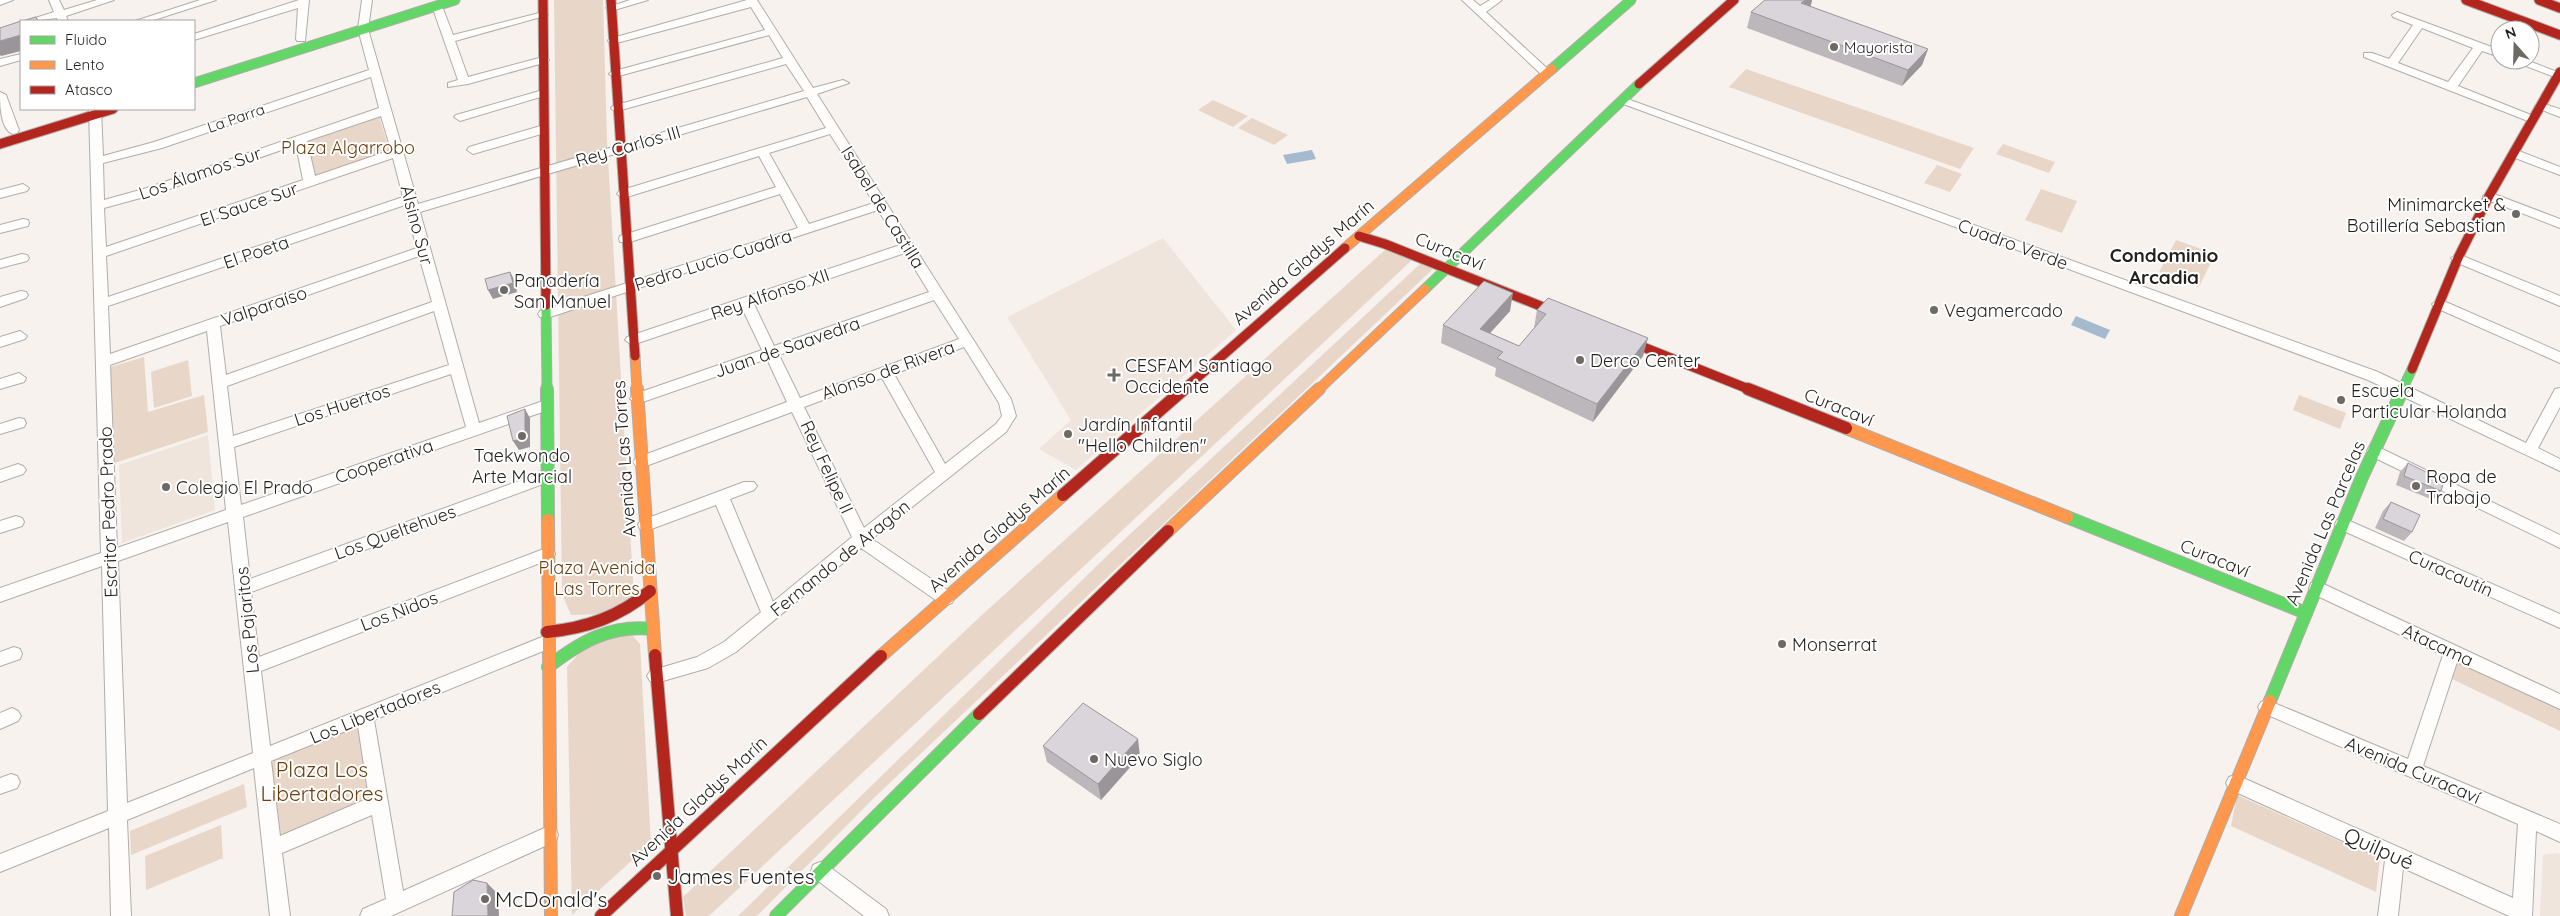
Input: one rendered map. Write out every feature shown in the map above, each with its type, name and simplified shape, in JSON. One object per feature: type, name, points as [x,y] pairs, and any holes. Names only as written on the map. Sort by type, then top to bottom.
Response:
[{"type":"street","points":[[0,2],[8,0]]},
{"type":"street","points":[[54,0],[61,18]]},
{"type":"street","points":[[44,20],[61,18],[109,0]]},
{"type":"street","points":[[143,20],[211,0]]},
{"type":"street","points":[[363,24],[367,0]]},
{"type":"street","points":[[195,83],[363,24],[425,0]]},
{"type":"street","points":[[195,73],[301,39],[455,0]]},
{"type":"street","points":[[543,0],[547,637],[551,916]]},
{"type":"street","points":[[611,4],[644,0]]},
{"type":"street","points":[[1467,0],[1546,73]]},
{"type":"street","points":[[1480,11],[1497,0]]},
{"type":"street","name":"Avenida Gladys Marín","points":[[601,916],[671,848],[946,598],[1358,236],[1632,0]]},
{"type":"street","points":[[776,916],[1226,474],[1276,430],[1622,100],[1734,0]]},
{"type":"street","points":[[2466,0],[2560,35]]},
{"type":"street","points":[[2539,0],[2560,8]]},
{"type":"street","points":[[195,37],[304,1],[301,39]]},
{"type":"street","points":[[613,41],[753,2]]},
{"type":"street","name":"Isabel de Castilla","points":[[753,2],[1006,403],[1009,416]]},
{"type":"street","name":"Avenida Las Torres","points":[[611,4],[628,288],[656,676],[677,916]]},
{"type":"street","points":[[437,6],[464,82]]},
{"type":"street","points":[[449,39],[543,15]]},
{"type":"street","points":[[2397,15],[2490,50]]},
{"type":"street","points":[[2391,64],[2420,23]]},
{"type":"street","name":"Alsino Sur","points":[[363,24],[474,430]]},
{"type":"street","points":[[615,74],[772,31]]},
{"type":"street","points":[[2451,87],[2480,46]]},
{"type":"street","points":[[2368,55],[2532,118]]},
{"type":"street","points":[[0,63],[20,56]]},
{"type":"street","points":[[617,108],[790,59]]},
{"type":"street","points":[[452,85],[543,60]]},
{"type":"street","points":[[2540,68],[2559,74]]},
{"type":"street","name":"La Parra","points":[[96,161],[158,144],[375,72]]},
{"type":"street","name":"Avenida Las Parcelas","points":[[2181,916],[2343,524],[2458,258],[2489,196],[2532,118],[2559,74]]},
{"type":"street","name":"Rey Carlos III","points":[[412,204],[544,171],[843,83]]},
{"type":"street","points":[[460,117],[544,93]]},
{"type":"street","points":[[0,95],[13,130]]},
{"type":"street","name":"Cuadro Verde","points":[[1622,100],[2373,376],[2401,391],[2560,465]]},
{"type":"street","points":[[2541,106],[2560,113]]},
{"type":"street","points":[[0,134],[77,110]]},
{"type":"street","name":"Los Álamos Sur","points":[[98,206],[151,191],[386,110]]},
{"type":"street","points":[[0,144],[95,112]]},
{"type":"street","name":"Escritor Pedro Prado","points":[[95,112],[121,916]]},
{"type":"street","points":[[473,150],[544,129]]},
{"type":"street","points":[[623,194],[834,129]]},
{"type":"street","points":[[301,139],[310,183]]},
{"type":"street","points":[[762,151],[806,230]]},
{"type":"street","name":"El Sauce Sur","points":[[100,254],[398,152]]},
{"type":"street","points":[[2514,153],[2560,171]]},
{"type":"street","points":[[0,194],[23,188]]},
{"type":"street","points":[[626,239],[784,189]]},
{"type":"street","points":[[2489,196],[2560,224]]},
{"type":"street","name":"El Poeta","points":[[101,304],[412,204]]},
{"type":"street","name":"Pedro Lucio Cuadra","points":[[545,314],[881,205]]},
{"type":"street","points":[[0,229],[23,223]]},
{"type":"street","name":"Curacaví","points":[[1358,236],[1385,244],[1576,321]]},
{"type":"street","name":"Rey Alfonso XII","points":[[632,340],[908,247]]},
{"type":"street","name":"Valparaíso","points":[[103,362],[424,250]]},
{"type":"street","points":[[0,264],[22,258]]},
{"type":"street","points":[[2458,258],[2560,301]]},
{"type":"street","name":"Juan de Saavedra","points":[[637,399],[937,294]]},
{"type":"street","points":[[0,302],[21,296]]},
{"type":"street","name":"Rey Felipe II","points":[[746,302],[861,539],[946,598]]},
{"type":"street","points":[[220,383],[439,304]]},
{"type":"street","points":[[2439,304],[2560,358]]},
{"type":"street","name":"Los Pajaritos","points":[[213,323],[280,916]]},
{"type":"street","name":"Curacaví","points":[[1604,332],[2306,613]]},
{"type":"street","points":[[0,342],[20,336]]},
{"type":"street","name":"Alonso de Rivera","points":[[641,462],[967,341]]},
{"type":"street","name":"Los Huertos","points":[[227,444],[457,367]]},
{"type":"street","points":[[885,371],[944,475]]},
{"type":"street","points":[[0,384],[20,378]]},
{"type":"street","points":[[2529,450],[2560,394]]},
{"type":"street","name":"Cooperativa","points":[[0,595],[546,405]]},
{"type":"street","name":"Fernando de Aragón","points":[[656,676],[702,663],[721,653],[861,539],[944,475],[1001,428],[1009,416]]},
{"type":"street","points":[[0,429],[19,423]]},
{"type":"street","points":[[2374,451],[2560,542]]},
{"type":"street","points":[[0,476],[18,470]]},
{"type":"street","name":"Los Queltehues","points":[[243,588],[546,477]]},
{"type":"street","points":[[646,525],[749,486]]},
{"type":"street","points":[[721,497],[770,614]]},
{"type":"street","points":[[0,528],[16,522]]},
{"type":"street","name":"Curacautín","points":[[2343,524],[2560,621]]},
{"type":"street","name":"Los Nidos","points":[[252,667],[547,554]]},
{"type":"street","name":"Atacama","points":[[2317,588],[2560,702]]},
{"type":"street","points":[[547,637],[595,624],[634,605],[650,591]]},
{"type":"street","points":[[548,667],[576,645],[602,632],[634,625],[653,629]]},
{"type":"street","name":"Los Libertadores","points":[[0,863],[365,716],[547,637]]},
{"type":"street","points":[[2414,770],[2452,652]]},
{"type":"street","name":"Avenida Curacaví","points":[[2267,707],[2560,833]]},
{"type":"street","points":[[365,716],[396,904]]},
{"type":"street","name":"Quilpué","points":[[2235,784],[2522,914]]},
{"type":"street","points":[[272,848],[379,803]]},
{"type":"street","points":[[2522,914],[2527,819]]},
{"type":"street","points":[[370,916],[549,835]]},
{"type":"street","points":[[2388,916],[2395,855]]},
{"type":"street","points":[[820,871],[879,916]]},
{"type":"shaded area","name":"CESFAM Santiago Occidente","points":[[1163,238],[1236,330],[1076,470],[1039,449],[1071,420],[1007,317]]},
{"type":"shaded area","name":"Colegio El Prado","points":[[208,435],[215,510],[122,543],[119,465]]},
{"type":"shaded area","points":[[2560,854],[2560,916],[2540,916],[2543,855]]},
{"type":"green space","name":"Plaza Avenida Las Torres","points":[[554,0],[603,0],[607,141],[634,597],[606,614],[571,615],[562,594]]},
{"type":"green space","points":[[1746,69],[1974,148],[1960,169],[1729,87]]},
{"type":"green space","points":[[1213,100],[1248,116],[1233,127],[1198,110]]},
{"type":"green space","name":"Plaza Algarrobo","points":[[379,116],[390,152],[313,179],[306,141]]},
{"type":"green space","points":[[1252,118],[1288,135],[1274,145],[1238,128]]},
{"type":"green space","points":[[2003,144],[2055,162],[2049,173],[1996,154]]},
{"type":"green space","points":[[1937,165],[1962,174],[1950,192],[1924,183]]},
{"type":"green space","points":[[2041,189],[2077,201],[2062,233],[2025,220]]},
{"type":"green space","points":[[2176,240],[2215,254],[2199,287],[2159,272]]},
{"type":"green space","points":[[1386,249],[1412,260],[709,916],[686,916],[683,897],[983,614]]},
{"type":"green space","points":[[1420,264],[1433,269],[876,796],[757,916],[738,916],[1112,551]]},
{"type":"green space","points":[[144,357],[148,412],[204,395],[208,432],[115,463],[110,367]]},
{"type":"green space","points":[[188,360],[192,396],[154,408],[151,372]]},
{"type":"green space","points":[[2299,395],[2346,413],[2340,429],[2293,410]]},
{"type":"green space","name":"Plaza Avenida Las Torres","points":[[631,634],[640,644],[651,843],[572,915],[567,667],[590,641]]},
{"type":"green space","points":[[2457,658],[2560,707],[2560,731],[2450,678]]},
{"type":"green space","name":"Plaza Los Libertadores","points":[[352,727],[359,729],[370,799],[279,837],[271,765],[276,757]]},
{"type":"green space","points":[[244,784],[247,807],[131,855],[130,831]]},
{"type":"green space","points":[[2237,795],[2380,859],[2376,892],[2231,826]]},
{"type":"green space","points":[[221,825],[223,858],[146,890],[145,856]]},
{"type":"water","points":[[1312,150],[1316,159],[1287,164],[1283,155]]},
{"type":"water","points":[[2076,316],[2110,330],[2105,339],[2071,325]]},
{"type":"building","points":[[1765,0],[1806,0],[1801,3],[1928,49],[1908,70],[1751,12]]},
{"type":"building","points":[[36,17],[38,20],[26,20]]},
{"type":"building","points":[[20,21],[20,35],[0,41],[0,28]]},
{"type":"building","points":[[510,272],[513,283],[488,290],[485,279]]},
{"type":"building","name":"Derco Center","points":[[1484,281],[1513,293],[1480,329],[1519,346],[1546,314],[1537,310],[1548,298],[1648,338],[1597,404],[1497,358],[1503,352],[1443,325]]},
{"type":"building","points":[[525,409],[525,438],[513,441],[507,416]]},
{"type":"building","points":[[2408,463],[2444,481],[2441,491],[2404,476]]},
{"type":"building","points":[[2391,502],[2420,515],[2412,532],[2383,519]]},
{"type":"building","name":"Nuevo Siglo","points":[[1083,703],[1138,739],[1098,784],[1043,746]]},
{"type":"building","points":[[473,880],[487,883],[488,916],[452,916],[454,892]]},
{"type":"traffic: fast","points":[[195,83],[455,0]]},
{"type":"traffic: fast","points":[[1552,69],[1631,0]]},
{"type":"traffic: fast","points":[[1425,289],[1639,84]]},
{"type":"traffic: fast","points":[[546,305],[548,520]]},
{"type":"traffic: fast","points":[[2270,701],[2362,477],[2412,369]]},
{"type":"traffic: fast","points":[[2067,517],[2306,613]]},
{"type":"traffic: fast","points":[[548,667],[584,641],[597,635],[623,628],[653,629]]},
{"type":"traffic: fast","points":[[776,916],[979,714]]},
{"type":"traffic: slow","points":[[1345,248],[1552,69]]},
{"type":"traffic: slow","points":[[1168,531],[1425,289]]},
{"type":"traffic: slow","points":[[635,356],[655,655]]},
{"type":"traffic: slow","points":[[1846,428],[2067,517]]},
{"type":"traffic: slow","points":[[881,656],[1063,495]]},
{"type":"traffic: slow","points":[[548,520],[551,916]]},
{"type":"traffic: slow","points":[[2181,916],[2270,701]]},
{"type":"traffic: jam","points":[[543,0],[546,305]]},
{"type":"traffic: jam","points":[[611,0],[635,356]]},
{"type":"traffic: jam","points":[[1639,84],[1734,0]]},
{"type":"traffic: jam","points":[[2466,0],[2560,35]]},
{"type":"traffic: jam","points":[[2539,0],[2560,8]]},
{"type":"traffic: jam","points":[[2412,369],[2458,258],[2489,196],[2560,72]]},
{"type":"traffic: jam","points":[[0,144],[110,110]]},
{"type":"traffic: jam","points":[[1359,236],[1385,244],[1568,317]]},
{"type":"traffic: jam","points":[[1063,495],[1345,248]]},
{"type":"traffic: jam","points":[[1618,337],[1846,428]]},
{"type":"traffic: jam","points":[[979,714],[1168,531]]},
{"type":"traffic: jam","points":[[547,632],[589,625],[615,615],[650,591]]},
{"type":"traffic: jam","points":[[655,655],[677,916]]},
{"type":"traffic: jam","points":[[601,916],[881,656]]},
{"type":"place","name":"Mayorista","points":[[1834,47]]},
{"type":"place","name":"Minimarcket & Botillería Sebastian","points":[[2516,214]]},
{"type":"place","name":"Panadería San Manuel","points":[[504,290]]},
{"type":"place","name":"Vegamercado","points":[[1934,310]]},
{"type":"place","name":"Derco Center","points":[[1580,360]]},
{"type":"place","name":"CESFAM Santiago Occidente","points":[[1114,375]]},
{"type":"place","name":"Escuela Particular Holanda","points":[[2341,400]]},
{"type":"place","name":"Jardín Infantil \"Hello Children\"","points":[[1068,434]]},
{"type":"place","name":"Taekwondo Arte Marcial","points":[[522,436]]},
{"type":"place","name":"Ropa de Trabajo","points":[[2416,486]]},
{"type":"place","name":"Colegio El Prado","points":[[166,487]]},
{"type":"place","name":"Monserrat","points":[[1782,644]]},
{"type":"place","name":"Nuevo Siglo","points":[[1094,759]]},
{"type":"place","name":"James Fuentes","points":[[657,876]]},
{"type":"place","name":"McDonald's","points":[[485,899]]},
{"type":"district","name":"Condominio Arcadia","points":[[2164,266]]}]
